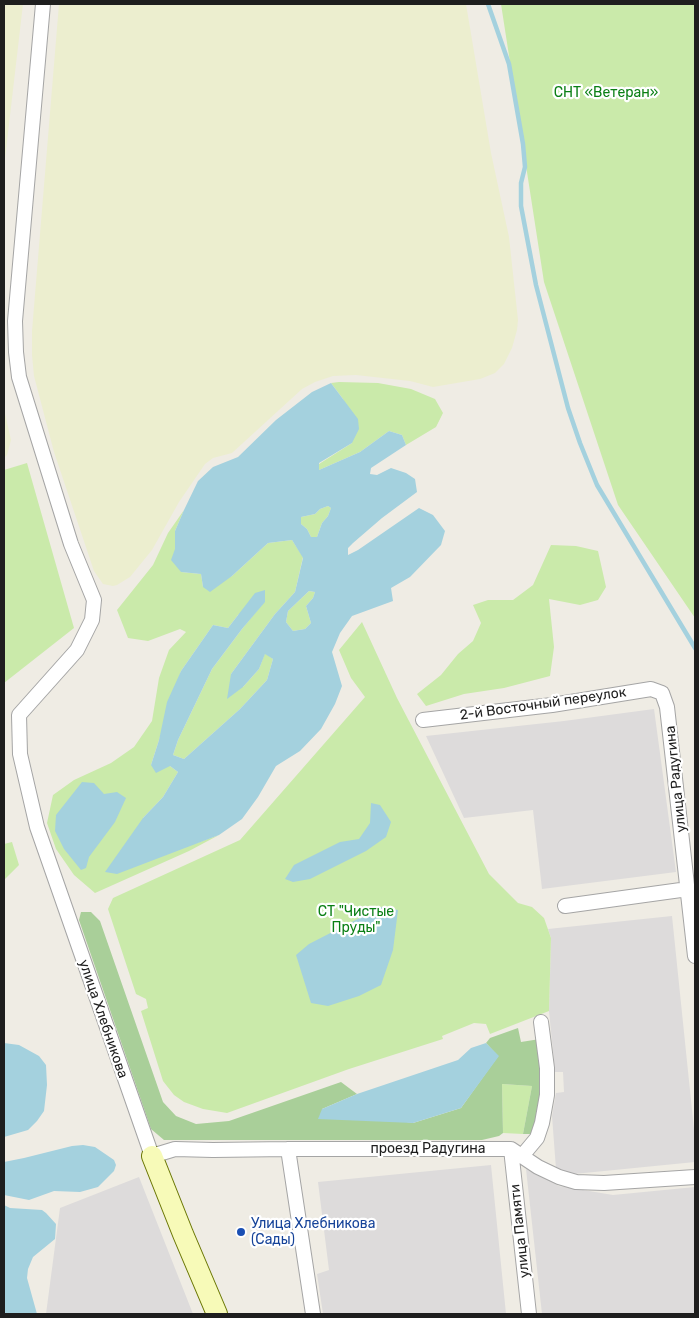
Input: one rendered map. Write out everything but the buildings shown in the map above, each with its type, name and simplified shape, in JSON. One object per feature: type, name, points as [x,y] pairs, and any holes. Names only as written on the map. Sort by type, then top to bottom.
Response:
[{"type":"street","name":"улица Хлебникова","points":[[43,4],[14,322],[16,352],[20,377],[71,544],[94,600],[92,620],[77,650],[19,715],[20,754],[37,826],[152,1156],[217,1314]]},
{"type":"street","name":"2-й Восточный переулок","points":[[423,720],[552,705],[651,689],[662,693]]},
{"type":"street","name":"улица Радугина","points":[[662,693],[668,707],[695,956]]},
{"type":"street","points":[[565,906],[688,889]]},
{"type":"street","points":[[541,1022],[547,1068],[547,1095],[542,1123],[536,1138],[516,1152],[559,1178],[576,1182],[604,1183],[695,1177]]},
{"type":"street","points":[[288,1148],[313,1314]]},
{"type":"street","name":"проезд Радугина","points":[[152,1156],[175,1149],[288,1148],[516,1152]]},
{"type":"street","name":"улица Памяти","points":[[516,1152],[528,1314]]},
{"type":"shaded area","points":[[654,709],[676,872],[542,889],[533,810],[464,818],[426,736],[564,721]]},
{"type":"shaded area","points":[[672,916],[695,1139],[695,1162],[574,1174],[556,1169],[552,1116],[556,1093],[564,1092],[563,1072],[555,1072],[549,1011],[551,938],[548,929]]},
{"type":"shaded area","points":[[491,1165],[506,1314],[323,1314],[317,1274],[329,1270],[318,1182]]},
{"type":"shaded area","points":[[526,1169],[559,1186],[613,1195],[695,1187],[695,1314],[542,1314]]},
{"type":"shaded area","points":[[139,1177],[193,1314],[46,1314],[60,1208]]},
{"type":"green space","points":[[4,4],[23,4],[4,167]]},
{"type":"green space","points":[[59,4],[466,4],[491,153],[509,237],[518,320],[512,348],[504,364],[495,373],[480,379],[433,387],[410,381],[356,375],[333,376],[302,389],[232,453],[213,458],[205,464],[179,502],[152,550],[130,577],[113,586],[103,584],[94,571],[54,452],[34,376],[32,355],[32,331]]},
{"type":"green space","name":"СНТ «Ветеран»","points":[[501,4],[695,4],[695,618],[618,505],[544,282]]},
{"type":"green space","points":[[331,383],[378,383],[411,389],[435,399],[443,413],[436,427],[406,445],[402,435],[389,431],[360,452],[319,470],[319,464],[352,443],[343,399]]},
{"type":"green space","points":[[4,409],[11,440],[7,455],[4,458]]},
{"type":"green space","points":[[27,463],[74,628],[4,683],[4,470]]},
{"type":"green space","points":[[328,506],[331,508],[328,516],[322,523],[317,537],[311,537],[307,529],[301,524],[301,517],[315,514],[320,509]]},
{"type":"green space","points":[[184,510],[175,531],[175,549],[181,572],[201,574],[203,587],[232,576],[268,543],[292,540],[303,557],[295,592],[275,614],[231,674],[243,687],[259,669],[265,653],[273,659],[267,680],[240,709],[184,759],[173,755],[178,740],[212,669],[264,602],[238,615],[228,628],[213,625],[181,671],[151,765],[170,766],[178,772],[163,797],[143,818],[168,853],[219,835],[189,851],[95,893],[74,875],[56,849],[47,823],[53,795],[74,780],[111,763],[134,747],[152,721],[159,678],[169,650],[186,632],[180,629],[148,641],[128,638],[117,610],[153,565],[168,533]]},
{"type":"green space","points":[[551,545],[576,546],[598,551],[606,587],[598,600],[580,605],[549,599],[554,647],[550,676],[504,688],[464,694],[426,706],[417,694],[441,675],[458,654],[473,641],[481,623],[473,605],[488,600],[513,600],[533,585]]},
{"type":"green space","points":[[309,591],[315,592],[313,598],[306,606],[311,623],[305,629],[293,631],[286,622],[288,611]]},
{"type":"green space","name":"СТ \"Чистые Пруды\"","points":[[362,622],[397,698],[489,874],[518,903],[532,907],[544,918],[551,938],[549,1011],[490,1034],[486,1024],[474,1023],[442,1036],[443,1039],[349,1069],[227,1113],[203,1109],[184,1102],[174,1095],[163,1081],[141,1011],[148,1008],[146,999],[136,994],[108,909],[113,898],[240,840],[365,697],[351,678],[339,650]]},
{"type":"green space","points":[[12,842],[19,865],[4,880],[4,844]]},
{"type":"green space","points":[[81,912],[91,912],[100,921],[163,1102],[176,1116],[196,1124],[229,1121],[341,1082],[357,1094],[322,1109],[413,1123],[461,1108],[498,1056],[486,1043],[490,1038],[518,1028],[521,1042],[540,1039],[540,1107],[533,1134],[523,1134],[532,1086],[502,1084],[503,1133],[499,1136],[482,1140],[164,1140],[151,1129],[79,920]]},
{"type":"green space","points":[[502,1084],[532,1086],[523,1134],[503,1133]]},
{"type":"water","points":[[331,383],[358,419],[359,429],[352,443],[319,463],[319,470],[360,452],[389,431],[402,435],[406,445],[371,468],[370,474],[377,475],[391,468],[406,473],[415,479],[417,492],[353,543],[348,548],[348,555],[419,508],[433,515],[445,531],[441,545],[410,577],[391,588],[393,601],[352,616],[340,633],[332,652],[342,686],[335,704],[321,729],[300,751],[276,766],[258,797],[242,819],[219,835],[117,874],[105,872],[143,818],[163,797],[178,772],[170,766],[156,773],[151,765],[159,740],[167,702],[181,671],[213,625],[228,628],[255,593],[265,590],[265,602],[212,669],[178,740],[173,755],[184,759],[240,709],[267,680],[273,659],[265,654],[259,669],[243,687],[227,699],[231,674],[275,614],[295,592],[303,558],[292,540],[268,543],[232,576],[210,592],[203,587],[201,574],[181,572],[171,560],[175,549],[175,531],[198,481],[213,467],[238,457],[276,420],[312,392]],"holes":[[[328,506],[331,508],[328,516],[322,523],[317,537],[311,537],[307,529],[301,524],[301,517],[315,514],[320,509]],[[309,591],[315,592],[313,598],[306,606],[311,623],[305,629],[293,631],[286,622],[288,611]]]},
{"type":"water","points":[[82,782],[94,783],[104,794],[117,792],[126,798],[115,822],[89,857],[86,868],[81,870],[64,849],[55,831],[56,815]]},
{"type":"water","points":[[371,803],[380,805],[391,822],[386,837],[366,851],[310,879],[293,882],[285,879],[294,865],[340,842],[359,839],[370,823]]},
{"type":"water","points":[[381,907],[398,910],[393,950],[381,985],[359,996],[328,1006],[311,1003],[296,955],[309,944]]},
{"type":"water","points":[[4,1043],[19,1045],[39,1056],[46,1065],[47,1085],[44,1111],[37,1121],[28,1130],[4,1137]]},
{"type":"water","points":[[486,1043],[499,1056],[461,1108],[413,1123],[318,1119],[322,1109],[357,1094],[458,1060],[471,1048]]},
{"type":"water","points":[[83,1145],[95,1147],[114,1160],[116,1165],[114,1171],[98,1187],[80,1192],[54,1191],[29,1200],[4,1195],[4,1162]]},
{"type":"water","points":[[4,1205],[10,1208],[42,1210],[56,1224],[55,1239],[33,1257],[28,1269],[27,1278],[37,1314],[4,1314]]},
{"type":"waterway","points":[[488,4],[509,64],[523,144],[525,167],[521,183],[521,206],[536,285],[568,408],[597,485],[695,648]]},
{"type":"place","name":"Улица Хлебникова (Сады)","points":[[241,1232]]}]
